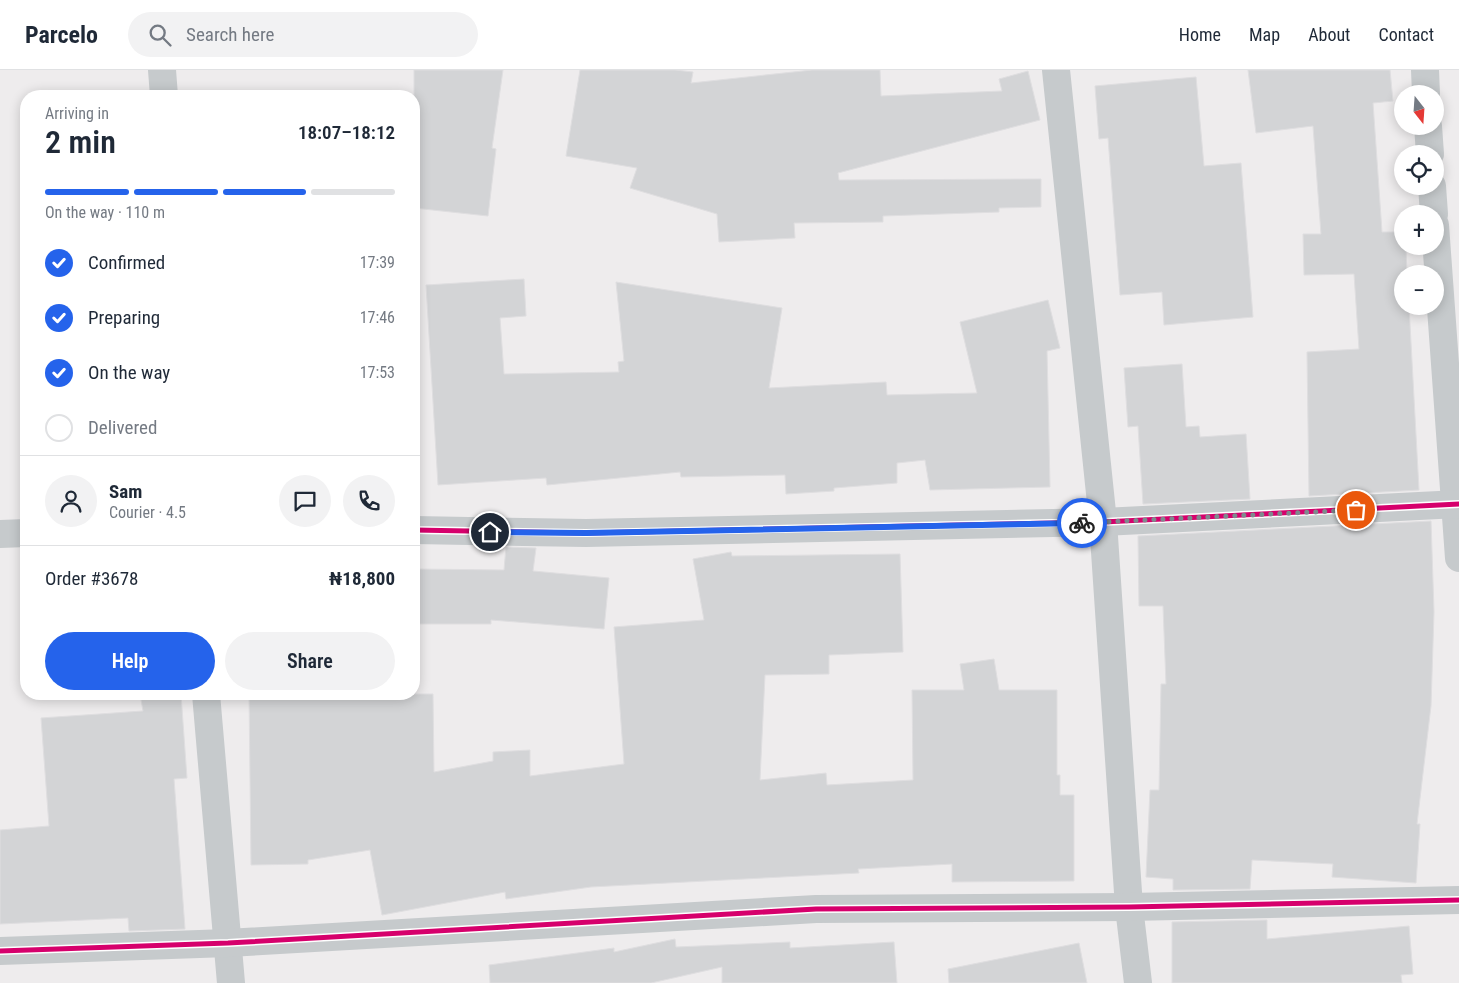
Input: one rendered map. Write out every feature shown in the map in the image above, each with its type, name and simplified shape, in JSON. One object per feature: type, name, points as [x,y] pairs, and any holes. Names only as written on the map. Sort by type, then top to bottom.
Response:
[{"type":"street","points":[[162,70],[164,90]]},
{"type":"street","points":[[1056,70],[1103,522],[1128,907],[1138,983]]},
{"type":"street","points":[[1425,70],[1426,85]]},
{"type":"street","points":[[1437,255],[1459,558]]},
{"type":"street","points":[[420,530],[586,533],[1103,522],[1456,505]]},
{"type":"street","points":[[0,534],[20,533]]},
{"type":"street","points":[[207,700],[230,983]]},
{"type":"street","points":[[0,951],[228,943],[816,909],[1128,907],[1459,900]]},
{"type":"building","points":[[414,70],[503,70],[492,148],[496,149],[488,216],[420,209],[420,90],[414,90]]},
{"type":"building","points":[[580,70],[675,70],[693,72],[691,83],[812,70],[880,70],[881,96],[1002,91],[999,79],[1028,71],[1040,120],[838,173],[839,180],[1041,179],[1041,207],[999,208],[999,212],[883,216],[883,222],[794,223],[795,238],[719,242],[717,214],[630,188],[637,168],[566,156]]},
{"type":"building","points":[[1248,70],[1390,70],[1393,101],[1373,103],[1382,232],[1394,232],[1394,255],[1406,255],[1407,265],[1394,265],[1394,315],[1409,315],[1419,490],[1309,496],[1307,352],[1359,349],[1354,274],[1304,275],[1303,234],[1321,234],[1313,126],[1256,133]]},
{"type":"building","points":[[1196,77],[1204,166],[1241,163],[1253,317],[1164,325],[1162,292],[1120,295],[1108,138],[1099,139],[1095,86]]},
{"type":"building","points":[[524,279],[526,316],[500,318],[504,374],[619,372],[618,362],[624,361],[616,282],[782,308],[769,388],[886,382],[887,395],[977,393],[960,322],[1048,300],[1060,348],[1047,351],[1050,487],[930,490],[925,460],[897,463],[897,483],[834,488],[834,491],[786,494],[785,475],[681,477],[680,472],[547,485],[546,478],[438,485],[426,285]]},
{"type":"building","points":[[1182,364],[1186,427],[1199,426],[1200,437],[1246,434],[1250,499],[1143,504],[1138,426],[1128,427],[1124,368]]},
{"type":"building","points":[[1431,521],[1434,612],[1431,706],[1417,824],[1420,824],[1416,883],[1332,877],[1333,864],[1252,860],[1250,889],[1173,890],[1173,879],[1146,877],[1150,790],[1159,790],[1161,684],[1166,684],[1163,606],[1139,606],[1138,536]]},
{"type":"building","points":[[506,547],[536,548],[533,571],[609,578],[604,629],[491,620],[491,624],[420,624],[420,569],[504,570]]},
{"type":"building","points":[[731,552],[732,556],[900,554],[903,652],[829,655],[829,674],[765,675],[760,780],[826,773],[827,785],[913,780],[912,690],[964,690],[960,664],[994,659],[999,690],[1057,690],[1057,775],[1060,775],[1060,795],[1074,795],[1074,881],[952,882],[952,864],[858,869],[859,873],[591,887],[506,899],[505,892],[382,915],[370,850],[308,860],[308,864],[251,865],[249,700],[420,700],[420,694],[433,694],[434,772],[493,761],[493,752],[530,750],[530,776],[624,764],[614,627],[704,620],[693,559]]},
{"type":"building","points":[[141,700],[181,700],[187,778],[174,779],[185,929],[129,931],[128,918],[0,924],[0,830],[49,826],[41,718],[143,711]]},
{"type":"building","points":[[1267,920],[1267,939],[1409,926],[1413,974],[1401,975],[1402,983],[1172,983],[1172,922]]},
{"type":"building","points":[[675,939],[676,947],[790,942],[790,948],[894,942],[897,983],[722,983],[722,967],[651,983],[490,983],[489,965],[614,948],[614,952]]},
{"type":"building","points":[[1079,943],[1087,983],[949,983],[948,969]]},
{"type":"cycle path","points":[[420,530],[586,533],[1103,522],[1459,504]]},
{"type":"cycle path","points":[[0,951],[228,943],[816,909],[1129,907],[1459,900]]},
{"type":"way so far","points":[[1082,523],[1356,510]]},
{"type":"route","points":[[490,532],[586,533],[1082,523]]}]
